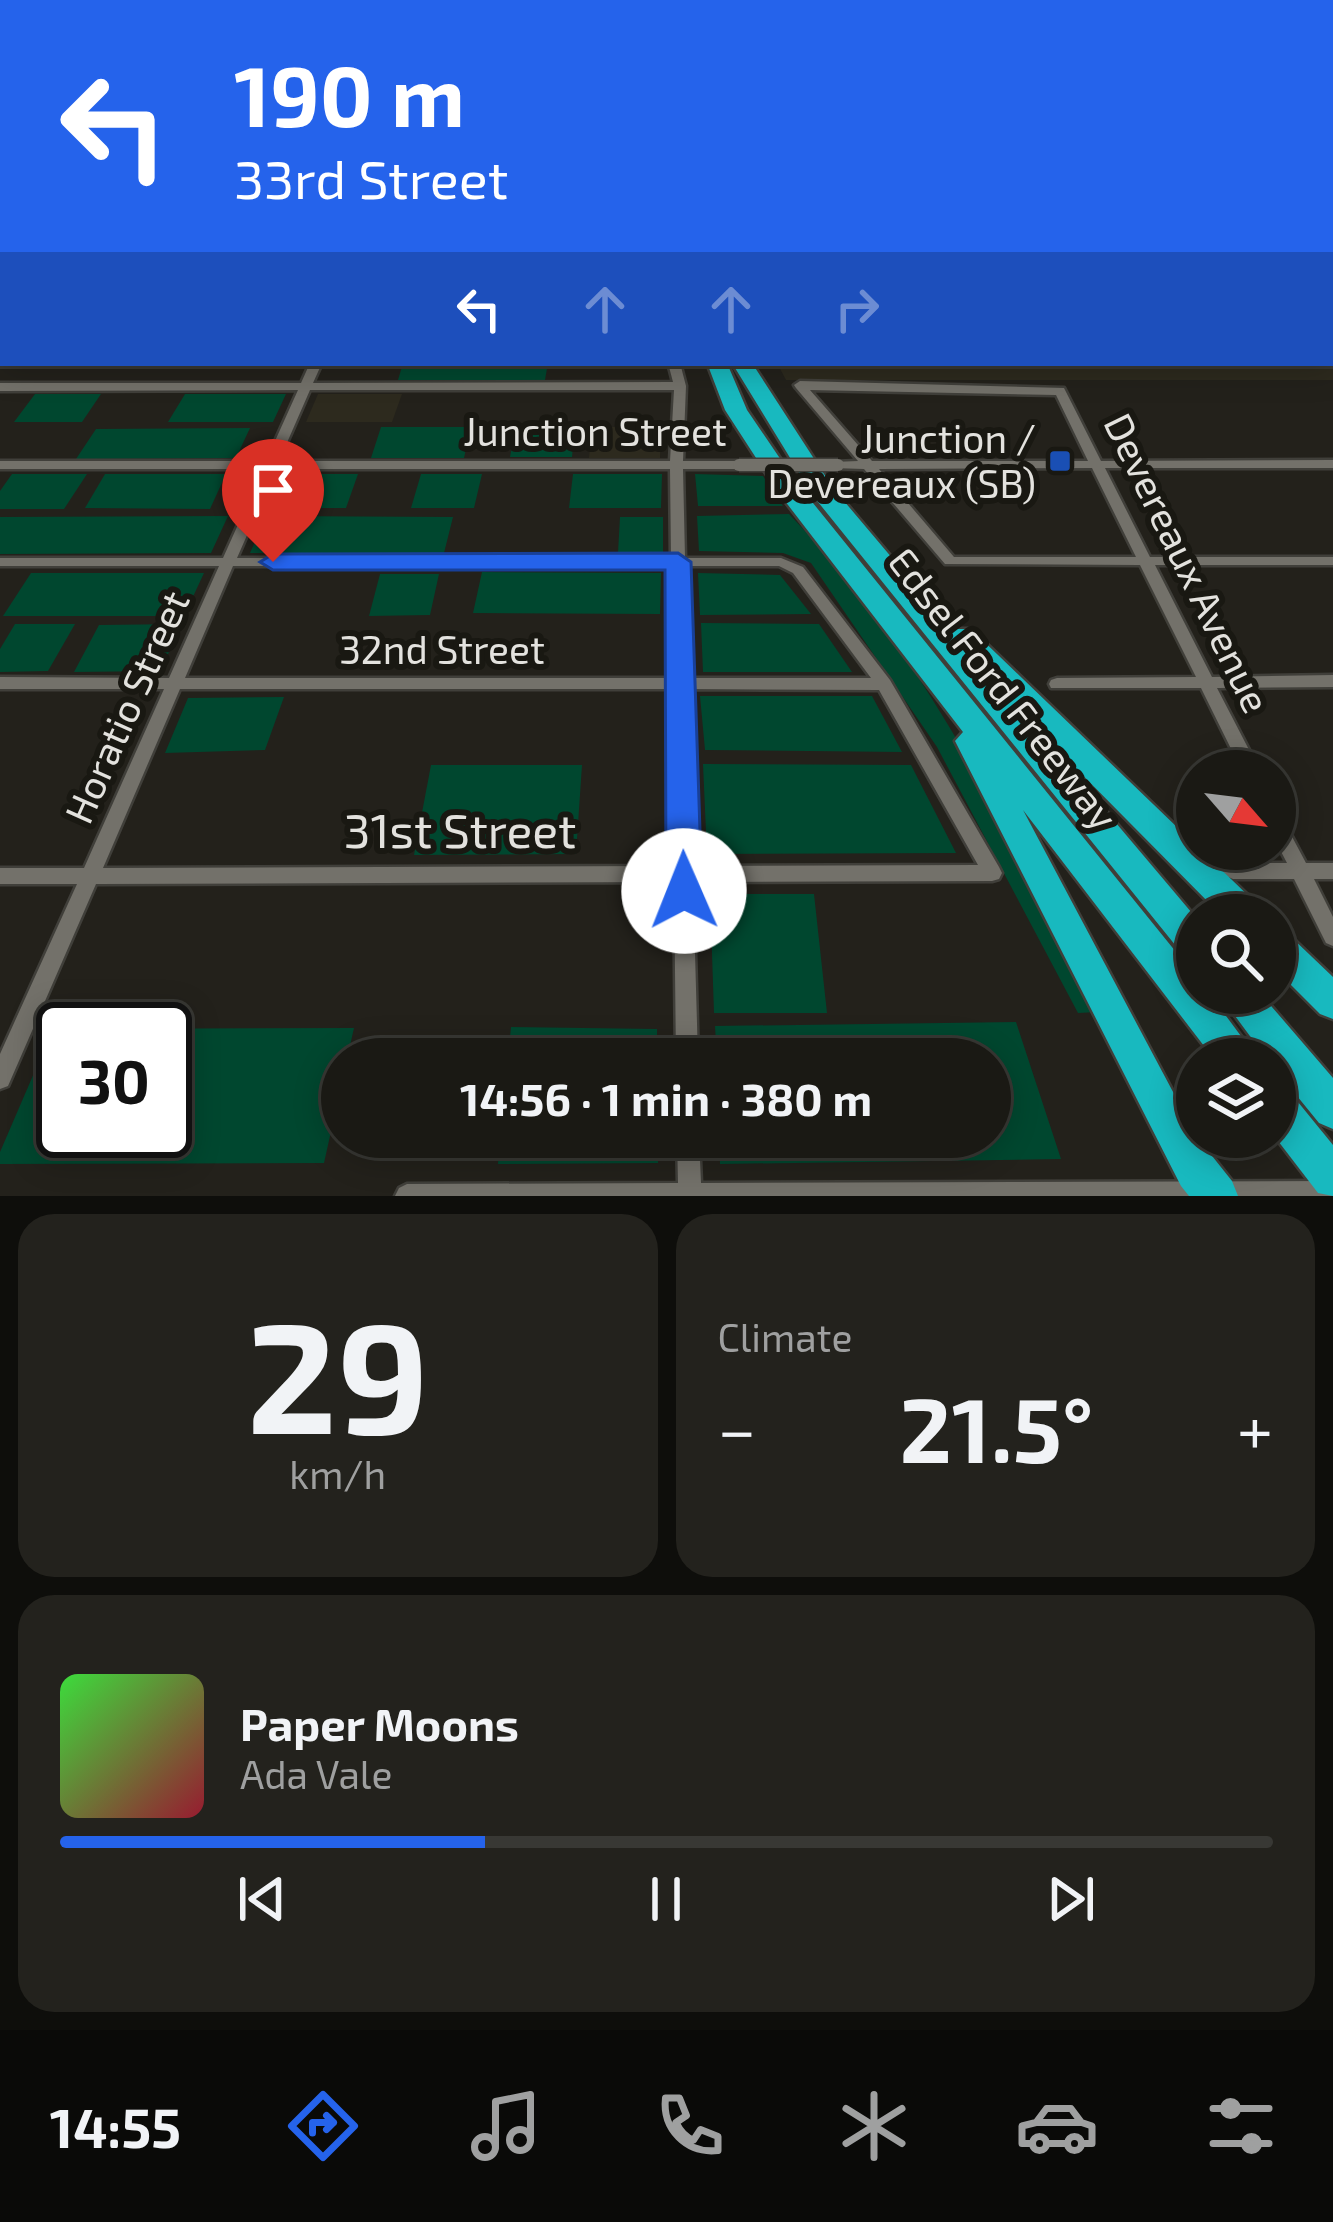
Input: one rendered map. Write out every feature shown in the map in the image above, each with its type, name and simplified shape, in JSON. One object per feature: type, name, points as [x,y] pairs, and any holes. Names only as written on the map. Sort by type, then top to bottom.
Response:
[{"type":"highway","name":"Edsel Ford Freeway","points":[[717,366],[736,410],[787,487],[1221,1038]]},
{"type":"highway","name":"Edsel Ford Freeway","points":[[744,366],[812,477],[1176,919]]},
{"type":"highway","points":[[899,583],[936,611],[1223,894]]},
{"type":"highway","points":[[945,687],[1194,1166],[1226,1195]]},
{"type":"highway","points":[[1296,966],[1333,1002]]},
{"type":"highway","points":[[1254,1014],[1333,1109]]},
{"type":"highway","points":[[1296,1131],[1333,1178]]},
{"type":"street","points":[[244,0],[311,0]]},
{"type":"street","name":"Horatio Street","points":[[0,1078],[315,366]]},
{"type":"street","points":[[675,366],[680,386],[676,465],[686,1038]]},
{"type":"street","name":"Edsel Ford Freeway","points":[[1057,389],[799,383],[950,561],[1146,561]]},
{"type":"street","points":[[0,387],[680,386]]},
{"type":"street","name":"Devereaux Avenue","points":[[1057,389],[1240,750]]},
{"type":"street","name":"Junction Street","points":[[0,465],[1333,464]]},
{"type":"street","points":[[1146,561],[1333,560]]},
{"type":"street","points":[[0,562],[790,565],[884,684]]},
{"type":"street","points":[[1057,684],[1333,681]]},
{"type":"street","name":"32nd Street","points":[[0,683],[884,684]]},
{"type":"street","name":"31st Street","points":[[0,876],[992,873],[884,684]]},
{"type":"street","points":[[1296,863],[1333,937]]},
{"type":"street","points":[[1233,871],[1333,871]]},
{"type":"street","points":[[689,1158],[690,1195]]},
{"type":"street","points":[[407,1196],[1333,1193]]},
{"type":"shaded area","points":[[779,366],[1333,366],[1333,380],[786,380]]},
{"type":"shaded area","points":[[318,394],[402,394],[392,422],[306,422]]},
{"type":"shaded area","points":[[592,427],[661,427],[660,458],[589,458]]},
{"type":"green space","points":[[402,366],[547,366],[545,380],[398,380]]},
{"type":"green space","points":[[35,394],[101,394],[82,422],[14,422]]},
{"type":"green space","points":[[185,394],[286,394],[273,422],[168,422]]},
{"type":"green space","points":[[516,426],[575,426],[572,457],[510,457]]},
{"type":"green space","points":[[381,427],[471,427],[464,458],[371,458]]},
{"type":"green space","points":[[250,428],[236,458],[76,459],[96,429]]},
{"type":"green space","points":[[12,474],[87,474],[64,509],[0,509],[0,491]]},
{"type":"green space","points":[[105,474],[226,474],[210,509],[85,508]]},
{"type":"green space","points":[[284,474],[358,474],[346,508],[269,508]]},
{"type":"green space","points":[[421,474],[482,474],[474,508],[411,508]]},
{"type":"green space","points":[[573,474],[662,474],[661,508],[569,508]]},
{"type":"green space","points":[[695,474],[763,476],[783,506],[698,506]]},
{"type":"green space","points":[[789,514],[884,627],[925,688],[999,815],[1098,1012],[1078,1013],[937,747],[811,563],[783,553],[699,551],[697,516]]},
{"type":"green space","points":[[228,516],[211,553],[0,554],[0,517]]},
{"type":"green space","points":[[266,516],[453,517],[444,553],[250,553]]},
{"type":"green space","points":[[620,517],[663,517],[663,553],[618,553]]},
{"type":"green space","points":[[482,572],[661,573],[660,614],[473,613]]},
{"type":"green space","points":[[31,573],[204,573],[184,616],[3,616]]},
{"type":"green space","points":[[698,573],[780,575],[811,614],[700,615]]},
{"type":"green space","points":[[380,574],[439,574],[430,615],[369,616]]},
{"type":"green space","points":[[701,623],[819,624],[852,672],[703,672]]},
{"type":"green space","points":[[15,624],[75,624],[48,671],[0,672],[0,649]]},
{"type":"green space","points":[[182,624],[160,671],[74,672],[99,625]]},
{"type":"green space","points":[[700,696],[872,696],[902,752],[705,750]]},
{"type":"green space","points":[[284,697],[265,750],[165,753],[188,698]]},
{"type":"green space","points":[[703,764],[911,765],[956,853],[707,854]]},
{"type":"green space","points":[[431,765],[582,765],[576,854],[414,855]]},
{"type":"green space","points":[[710,894],[814,894],[827,1013],[714,1013]]},
{"type":"green space","points":[[1016,1022],[1061,1159],[720,1164],[720,1158],[1011,1158],[1011,1038],[716,1038],[715,1026]]},
{"type":"green space","points":[[511,1027],[657,1029],[657,1038],[510,1038]]},
{"type":"green space","points":[[354,1028],[352,1038],[321,1038],[324,1163],[0,1164],[0,1152],[36,1068],[36,1158],[192,1158],[192,1029]]},
{"type":"green space","points":[[498,1158],[658,1158],[658,1163],[498,1164]]},
{"type":"place","name":"Junction / Devereaux (SB)","points":[[1060,461]]},
{"type":"route","points":[[273,562],[678,562],[684,891]]}]
